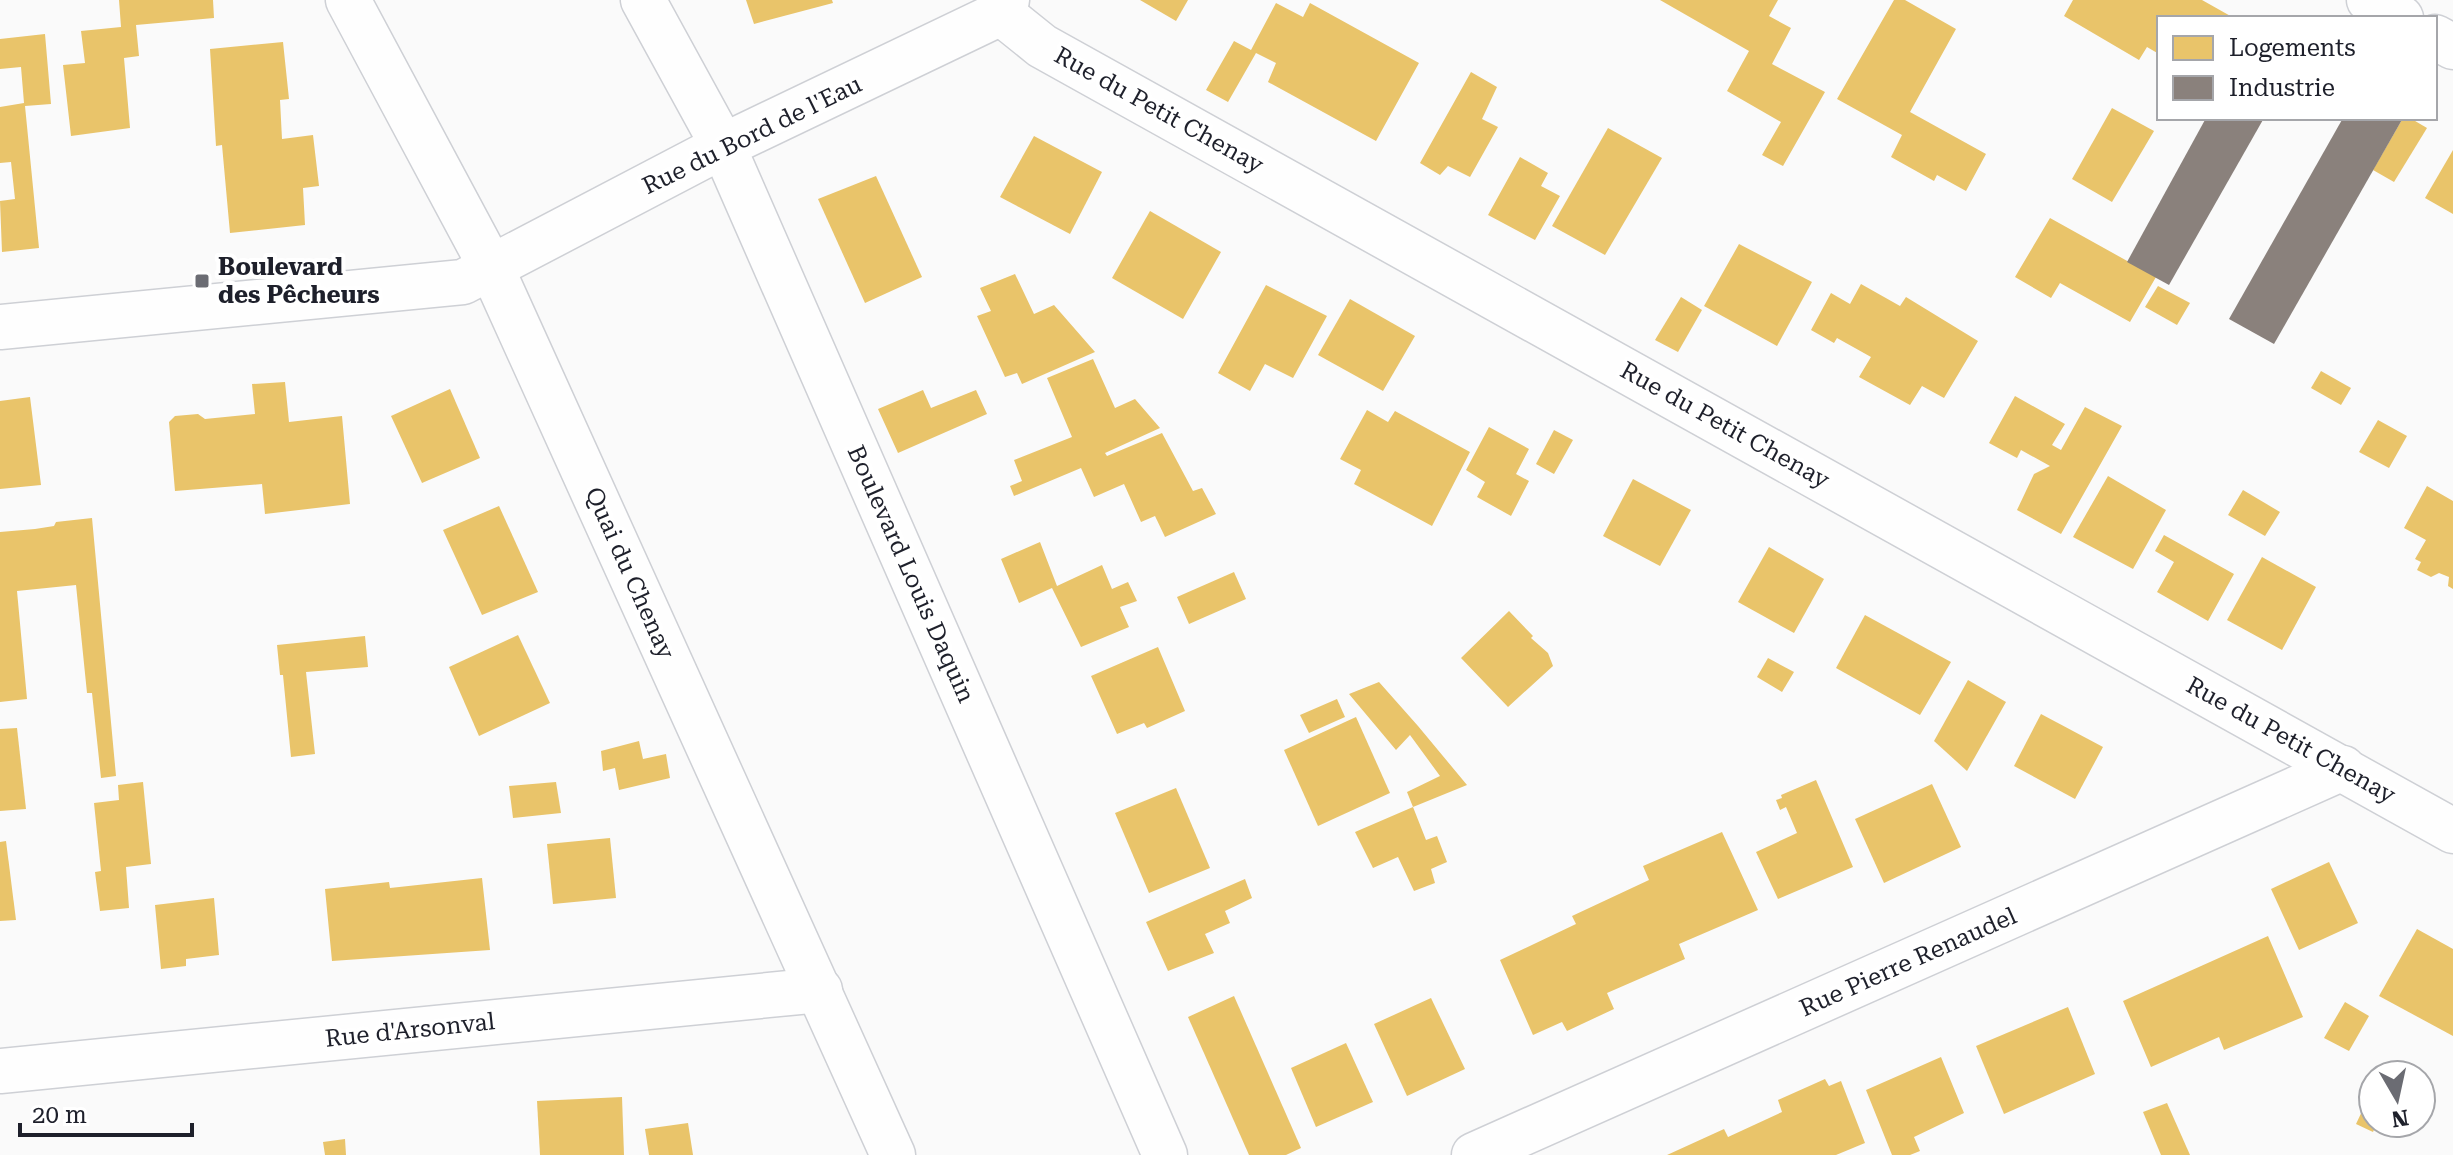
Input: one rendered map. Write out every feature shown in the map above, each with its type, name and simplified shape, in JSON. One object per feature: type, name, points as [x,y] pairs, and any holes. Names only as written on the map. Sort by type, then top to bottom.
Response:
[{"type":"street","name":"Quai du Chenay","points":[[348,0],[492,269],[893,1155]]},
{"type":"street","name":"Boulevard Louis Daquin","points":[[643,0],[723,146],[1165,1155]]},
{"type":"street","points":[[2369,0],[2397,16]]},
{"type":"street","name":"Rue du Bord de l'Eau","points":[[0,327],[463,282],[723,146],[1004,7]]},
{"type":"street","name":"Rue du Petit Chenay","points":[[1004,7],[1042,46],[2453,831]]},
{"type":"street","name":"Rue Pierre Renaudel","points":[[1474,1155],[2343,768]]},
{"type":"street","name":"Rue d'Arsonval","points":[[0,1071],[820,990]]},
{"type":"building: Logements","points":[[119,0],[213,0],[214,18],[136,25],[139,56],[124,58],[130,128],[71,136],[63,65],[85,63],[81,31],[121,27]]},
{"type":"building: Logements","points":[[746,0],[832,0],[833,3],[754,24]]},
{"type":"building: Logements","points":[[1140,0],[1188,0],[1176,21]]},
{"type":"building: Logements","points":[[1660,0],[1778,0],[1769,16],[1791,28],[1772,64],[1825,92],[1783,166],[1762,155],[1781,122],[1727,91],[1749,51]]},
{"type":"building: Logements","points":[[1894,0],[1905,0],[1956,29],[1910,112],[1986,154],[1966,191],[1937,175],[1934,181],[1891,157],[1902,135],[1837,99]]},
{"type":"building: Logements","points":[[2073,0],[2202,0],[2230,16],[2157,16],[2157,53],[2147,47],[2139,60],[2064,16]]},
{"type":"building: Logements","points":[[1276,3],[1303,17],[1310,3],[1419,63],[1376,141],[1268,82],[1276,63],[1256,53],[1228,102],[1206,90],[1234,41],[1251,50]]},
{"type":"building: Logements","points":[[45,34],[51,104],[25,106],[39,248],[2,252],[0,201],[15,199],[11,162],[0,163],[0,107],[24,103],[21,67],[0,69],[0,39]]},
{"type":"building: Logements","points":[[283,42],[289,99],[280,100],[282,139],[313,135],[319,186],[303,188],[305,225],[230,233],[222,145],[216,146],[210,49]]},
{"type":"building: Logements","points":[[1471,72],[1497,87],[1482,119],[1498,127],[1470,177],[1448,166],[1440,175],[1420,163]]},
{"type":"building: Logements","points":[[2112,108],[2154,131],[2112,202],[2072,179]]},
{"type":"building: Logements","points":[[2402,120],[2413,120],[2427,128],[2394,182],[2373,170]]},
{"type":"building: Logements","points":[[1608,128],[1662,158],[1605,255],[1552,226]]},
{"type":"building: Logements","points":[[1034,136],[1102,172],[1070,234],[1000,197]]},
{"type":"building: Logements","points":[[2453,150],[2453,214],[2425,198]]},
{"type":"building: Logements","points":[[1520,157],[1548,173],[1541,186],[1560,196],[1535,240],[1488,215]]},
{"type":"building: Logements","points":[[876,176],[922,277],[865,303],[818,199]]},
{"type":"building: Logements","points":[[1150,211],[1221,252],[1183,319],[1112,278]]},
{"type":"building: Logements","points":[[2050,218],[2156,277],[2130,322],[2060,283],[2051,298],[2015,277]]},
{"type":"building: Logements","points":[[1739,244],[1812,282],[1777,346],[1704,306]]},
{"type":"building: Logements","points":[[1015,274],[1034,314],[1054,305],[1095,352],[1022,384],[1017,373],[1005,377],[977,316],[991,311],[980,288]]},
{"type":"building: Logements","points":[[1861,284],[1900,306],[1906,297],[1978,341],[1944,398],[1922,386],[1910,405],[1859,377],[1871,357],[1837,338],[1834,343],[1811,330],[1831,293],[1850,304]]},
{"type":"building: Logements","points":[[1266,285],[1327,316],[1293,378],[1265,364],[1250,391],[1218,373]]},
{"type":"building: Logements","points":[[2158,286],[2190,303],[2177,325],[2145,307]]},
{"type":"building: Logements","points":[[1681,297],[1702,310],[1678,352],[1655,340]]},
{"type":"building: Logements","points":[[1350,299],[1415,336],[1383,391],[1318,355]]},
{"type":"building: Logements","points":[[1093,359],[1115,408],[1135,399],[1160,428],[1105,453],[1107,456],[1162,433],[1193,491],[1202,488],[1216,514],[1165,537],[1155,516],[1141,522],[1124,484],[1094,497],[1081,468],[1014,496],[1010,486],[1022,481],[1014,460],[1072,437],[1047,378]]},
{"type":"building: Logements","points":[[2321,371],[2351,388],[2341,405],[2311,388]]},
{"type":"building: Logements","points":[[285,382],[289,422],[342,416],[350,504],[265,514],[262,484],[175,491],[169,422],[175,416],[198,414],[205,419],[255,414],[252,384]]},
{"type":"building: Logements","points":[[450,389],[480,458],[422,483],[391,416]]},
{"type":"building: Logements","points":[[923,390],[931,408],[976,390],[987,414],[898,453],[878,409]]},
{"type":"building: Logements","points":[[2015,396],[2065,424],[2052,445],[2061,450],[2085,407],[2122,426],[2061,534],[2017,510],[2034,474],[2050,466],[2021,450],[2017,458],[1989,443]]},
{"type":"building: Logements","points":[[30,397],[41,485],[0,489],[0,401]]},
{"type":"building: Logements","points":[[1367,410],[1388,422],[1395,411],[1470,452],[1432,526],[1354,484],[1361,470],[1340,459]]},
{"type":"building: Logements","points":[[2378,420],[2407,436],[2389,468],[2359,452]]},
{"type":"building: Logements","points":[[1489,427],[1529,449],[1516,474],[1529,481],[1511,516],[1477,497],[1485,482],[1466,470]]},
{"type":"building: Logements","points":[[1554,430],[1573,440],[1554,474],[1536,464]]},
{"type":"building: Logements","points":[[2108,476],[2166,510],[2133,569],[2073,537]]},
{"type":"building: Logements","points":[[1633,479],[1691,510],[1660,566],[1603,536]]},
{"type":"building: Logements","points":[[2427,486],[2453,501],[2453,589],[2448,586],[2449,577],[2439,573],[2431,577],[2417,570],[2421,562],[2415,559],[2426,540],[2404,528]]},
{"type":"building: Logements","points":[[2243,490],[2280,512],[2265,536],[2228,515]]},
{"type":"building: Logements","points":[[499,506],[538,592],[482,615],[443,530]]},
{"type":"building: Logements","points":[[92,518],[116,776],[101,778],[92,693],[87,693],[76,585],[17,591],[27,699],[0,702],[0,532]]},
{"type":"building: Logements","points":[[2164,535],[2234,574],[2208,621],[2157,592],[2174,562],[2155,551]]},
{"type":"building: Logements","points":[[1040,542],[1057,586],[1102,565],[1112,589],[1128,582],[1137,601],[1120,607],[1129,627],[1081,647],[1052,588],[1019,603],[1001,559]]},
{"type":"building: Logements","points":[[1769,547],[1824,579],[1794,633],[1738,602]]},
{"type":"building: Logements","points":[[2262,557],[2316,587],[2282,650],[2227,620]]},
{"type":"building: Logements","points":[[1234,572],[1246,599],[1189,624],[1177,597]]},
{"type":"building: Logements","points":[[1509,611],[1548,653],[1553,666],[1508,707],[1461,658]]},
{"type":"building: Logements","points":[[1865,615],[1951,662],[1920,715],[1836,668]]},
{"type":"building: Logements","points":[[518,635],[550,703],[479,736],[449,667]]},
{"type":"building: Logements","points":[[365,636],[368,667],[306,672],[315,754],[291,757],[277,645]]},
{"type":"building: Logements","points":[[1158,647],[1185,711],[1147,728],[1144,723],[1117,734],[1091,676]]},
{"type":"building: Logements","points":[[1768,658],[1794,672],[1782,692],[1757,677]]},
{"type":"building: Logements","points":[[1968,680],[2006,702],[1967,771],[1934,741]]},
{"type":"building: Logements","points":[[1379,682],[1467,785],[1413,807],[1407,792],[1440,776],[1410,735],[1396,750],[1349,694]]},
{"type":"building: Logements","points":[[1337,699],[1345,717],[1309,733],[1300,715]]},
{"type":"building: Logements","points":[[2041,714],[2103,747],[2075,799],[2014,766]]},
{"type":"building: Logements","points":[[1356,717],[1390,793],[1318,826],[1284,750]]},
{"type":"building: Logements","points":[[17,728],[26,809],[0,811],[0,729]]},
{"type":"building: Logements","points":[[639,741],[643,759],[666,754],[670,778],[619,790],[615,768],[603,771],[601,751]]},
{"type":"building: Logements","points":[[1816,780],[1853,867],[1778,899],[1756,852],[1797,833],[1786,807],[1780,810],[1776,800]]},
{"type":"building: Logements","points":[[143,782],[151,864],[126,867],[129,908],[100,911],[95,872],[101,871],[94,803],[119,800],[118,785]]},
{"type":"building: Logements","points":[[556,782],[561,813],[513,818],[509,786]]},
{"type":"building: Logements","points":[[1932,784],[1961,847],[1884,883],[1855,819]]},
{"type":"building: Logements","points":[[1176,788],[1210,868],[1149,893],[1115,813]]},
{"type":"building: Logements","points":[[1413,807],[1426,840],[1437,836],[1447,862],[1431,869],[1435,883],[1414,891],[1398,857],[1373,868],[1355,832]]},
{"type":"building: Logements","points":[[1722,832],[1758,910],[1679,944],[1685,959],[1607,993],[1614,1009],[1567,1031],[1562,1022],[1533,1035],[1500,960],[1576,924],[1572,916],[1649,880],[1643,866]]},
{"type":"building: Logements","points":[[610,838],[616,898],[553,904],[547,844]]},
{"type":"building: Logements","points":[[6,841],[16,920],[0,921],[0,842]]},
{"type":"building: Logements","points":[[2329,862],[2358,923],[2299,950],[2271,889]]},
{"type":"building: Logements","points":[[482,878],[490,950],[332,961],[325,889],[389,882],[390,888]]},
{"type":"building: Logements","points":[[1245,879],[1252,898],[1225,911],[1230,923],[1205,934],[1214,953],[1168,971],[1146,922]]},
{"type":"building: Logements","points":[[214,898],[219,955],[186,959],[186,966],[161,969],[155,905]]},
{"type":"building: Logements","points":[[2417,929],[2453,949],[2453,1036],[2379,996]]},
{"type":"building: Logements","points":[[2268,936],[2303,1017],[2224,1050],[2219,1037],[2151,1067],[2123,1001]]},
{"type":"building: Logements","points":[[1234,996],[1301,1148],[1286,1155],[1249,1155],[1188,1017]]},
{"type":"building: Logements","points":[[1431,998],[1465,1069],[1407,1096],[1374,1024]]},
{"type":"building: Logements","points":[[2345,1002],[2369,1016],[2349,1051],[2324,1038]]},
{"type":"building: Logements","points":[[2068,1007],[2095,1074],[2004,1114],[1976,1046]]},
{"type":"building: Logements","points":[[1346,1043],[1373,1102],[1316,1127],[1291,1068]]},
{"type":"building: Logements","points":[[1941,1057],[1964,1113],[1914,1137],[1920,1151],[1910,1155],[1892,1155],[1866,1090]]},
{"type":"building: Logements","points":[[1825,1079],[1829,1086],[1841,1081],[1865,1143],[1836,1155],[1667,1155],[1724,1129],[1728,1137],[1782,1112],[1778,1100]]},
{"type":"building: Logements","points":[[622,1097],[624,1155],[540,1155],[537,1101]]},
{"type":"building: Logements","points":[[2167,1103],[2190,1155],[2161,1155],[2143,1112]]},
{"type":"building: Logements","points":[[688,1123],[693,1155],[649,1155],[645,1129]]},
{"type":"building: Logements","points":[[345,1139],[346,1155],[325,1155],[323,1142]]},
{"type":"building: Industrie","points":[[2205,120],[2263,120],[2169,285],[2127,262]]},
{"type":"building: Industrie","points":[[2342,120],[2402,120],[2274,344],[2229,319]]},
{"type":"place","name":"Boulevard des Pêcheurs","points":[[202,281]]}]
